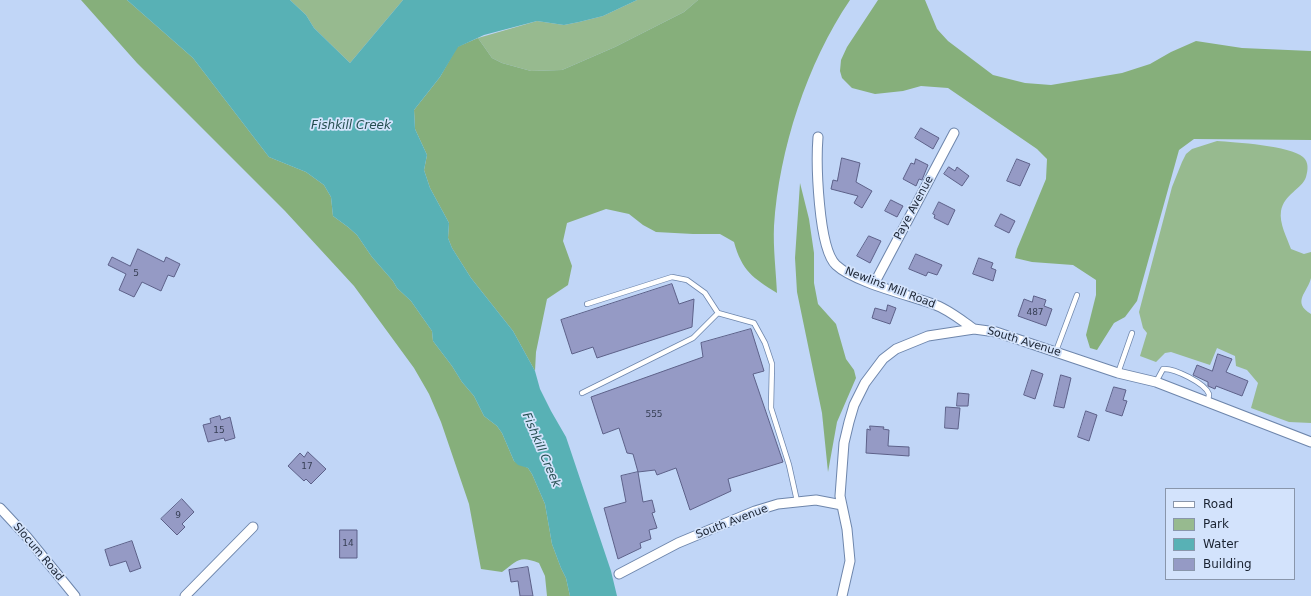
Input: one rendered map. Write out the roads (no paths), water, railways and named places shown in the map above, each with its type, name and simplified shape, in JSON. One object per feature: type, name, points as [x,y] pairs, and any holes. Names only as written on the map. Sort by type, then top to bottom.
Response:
[{"type":"street","name":"Paye Avenue","points":[[874,284],[954,133]]},
{"type":"street","name":"Newlins Mill Road","points":[[818,137],[816,160],[822,223],[832,260],[836,265],[847,273],[874,284],[935,304],[957,316],[974,329]]},
{"type":"street","name":"South Avenue","points":[[620,574],[678,543],[755,511],[797,502],[816,500],[842,505],[840,496],[844,443],[848,422],[865,383],[883,359],[896,349],[928,336],[974,329],[996,332],[1118,373],[1156,382],[1311,442]]},
{"type":"street","points":[[842,505],[848,529],[850,561],[842,596]]},
{"type":"street","name":"Slocum Road","points":[[0,508],[27,537],[75,596]]},
{"type":"street","points":[[185,596],[253,527]]},
{"type":"lane","points":[[587,304],[672,277],[687,280],[705,293],[718,313],[754,323],[765,343],[772,364],[771,408],[789,466],[797,502]]},
{"type":"lane","points":[[1056,351],[1077,295]]},
{"type":"lane","points":[[582,393],[693,338],[718,313]]},
{"type":"lane","points":[[1118,373],[1132,333]]},
{"type":"lane","points":[[1156,382],[1163,369],[1174,371],[1199,382],[1209,394],[1208,402]]},
{"type":"water","name":"Fishkill Creek","points":[[127,0],[290,0],[306,15],[314,28],[350,63],[403,0],[637,0],[603,16],[564,25],[537,21],[484,35],[458,47],[440,77],[414,110],[415,129],[427,155],[424,170],[430,188],[449,223],[448,238],[452,248],[471,278],[513,331],[535,371],[540,389],[566,437],[611,571],[617,596],[570,596],[566,578],[552,544],[545,504],[532,474],[528,468],[518,465],[514,461],[502,433],[497,426],[484,416],[474,396],[462,382],[433,341],[432,331],[411,301],[397,288],[393,281],[372,257],[357,235],[333,216],[331,197],[324,185],[306,172],[269,157],[193,58]]}]
